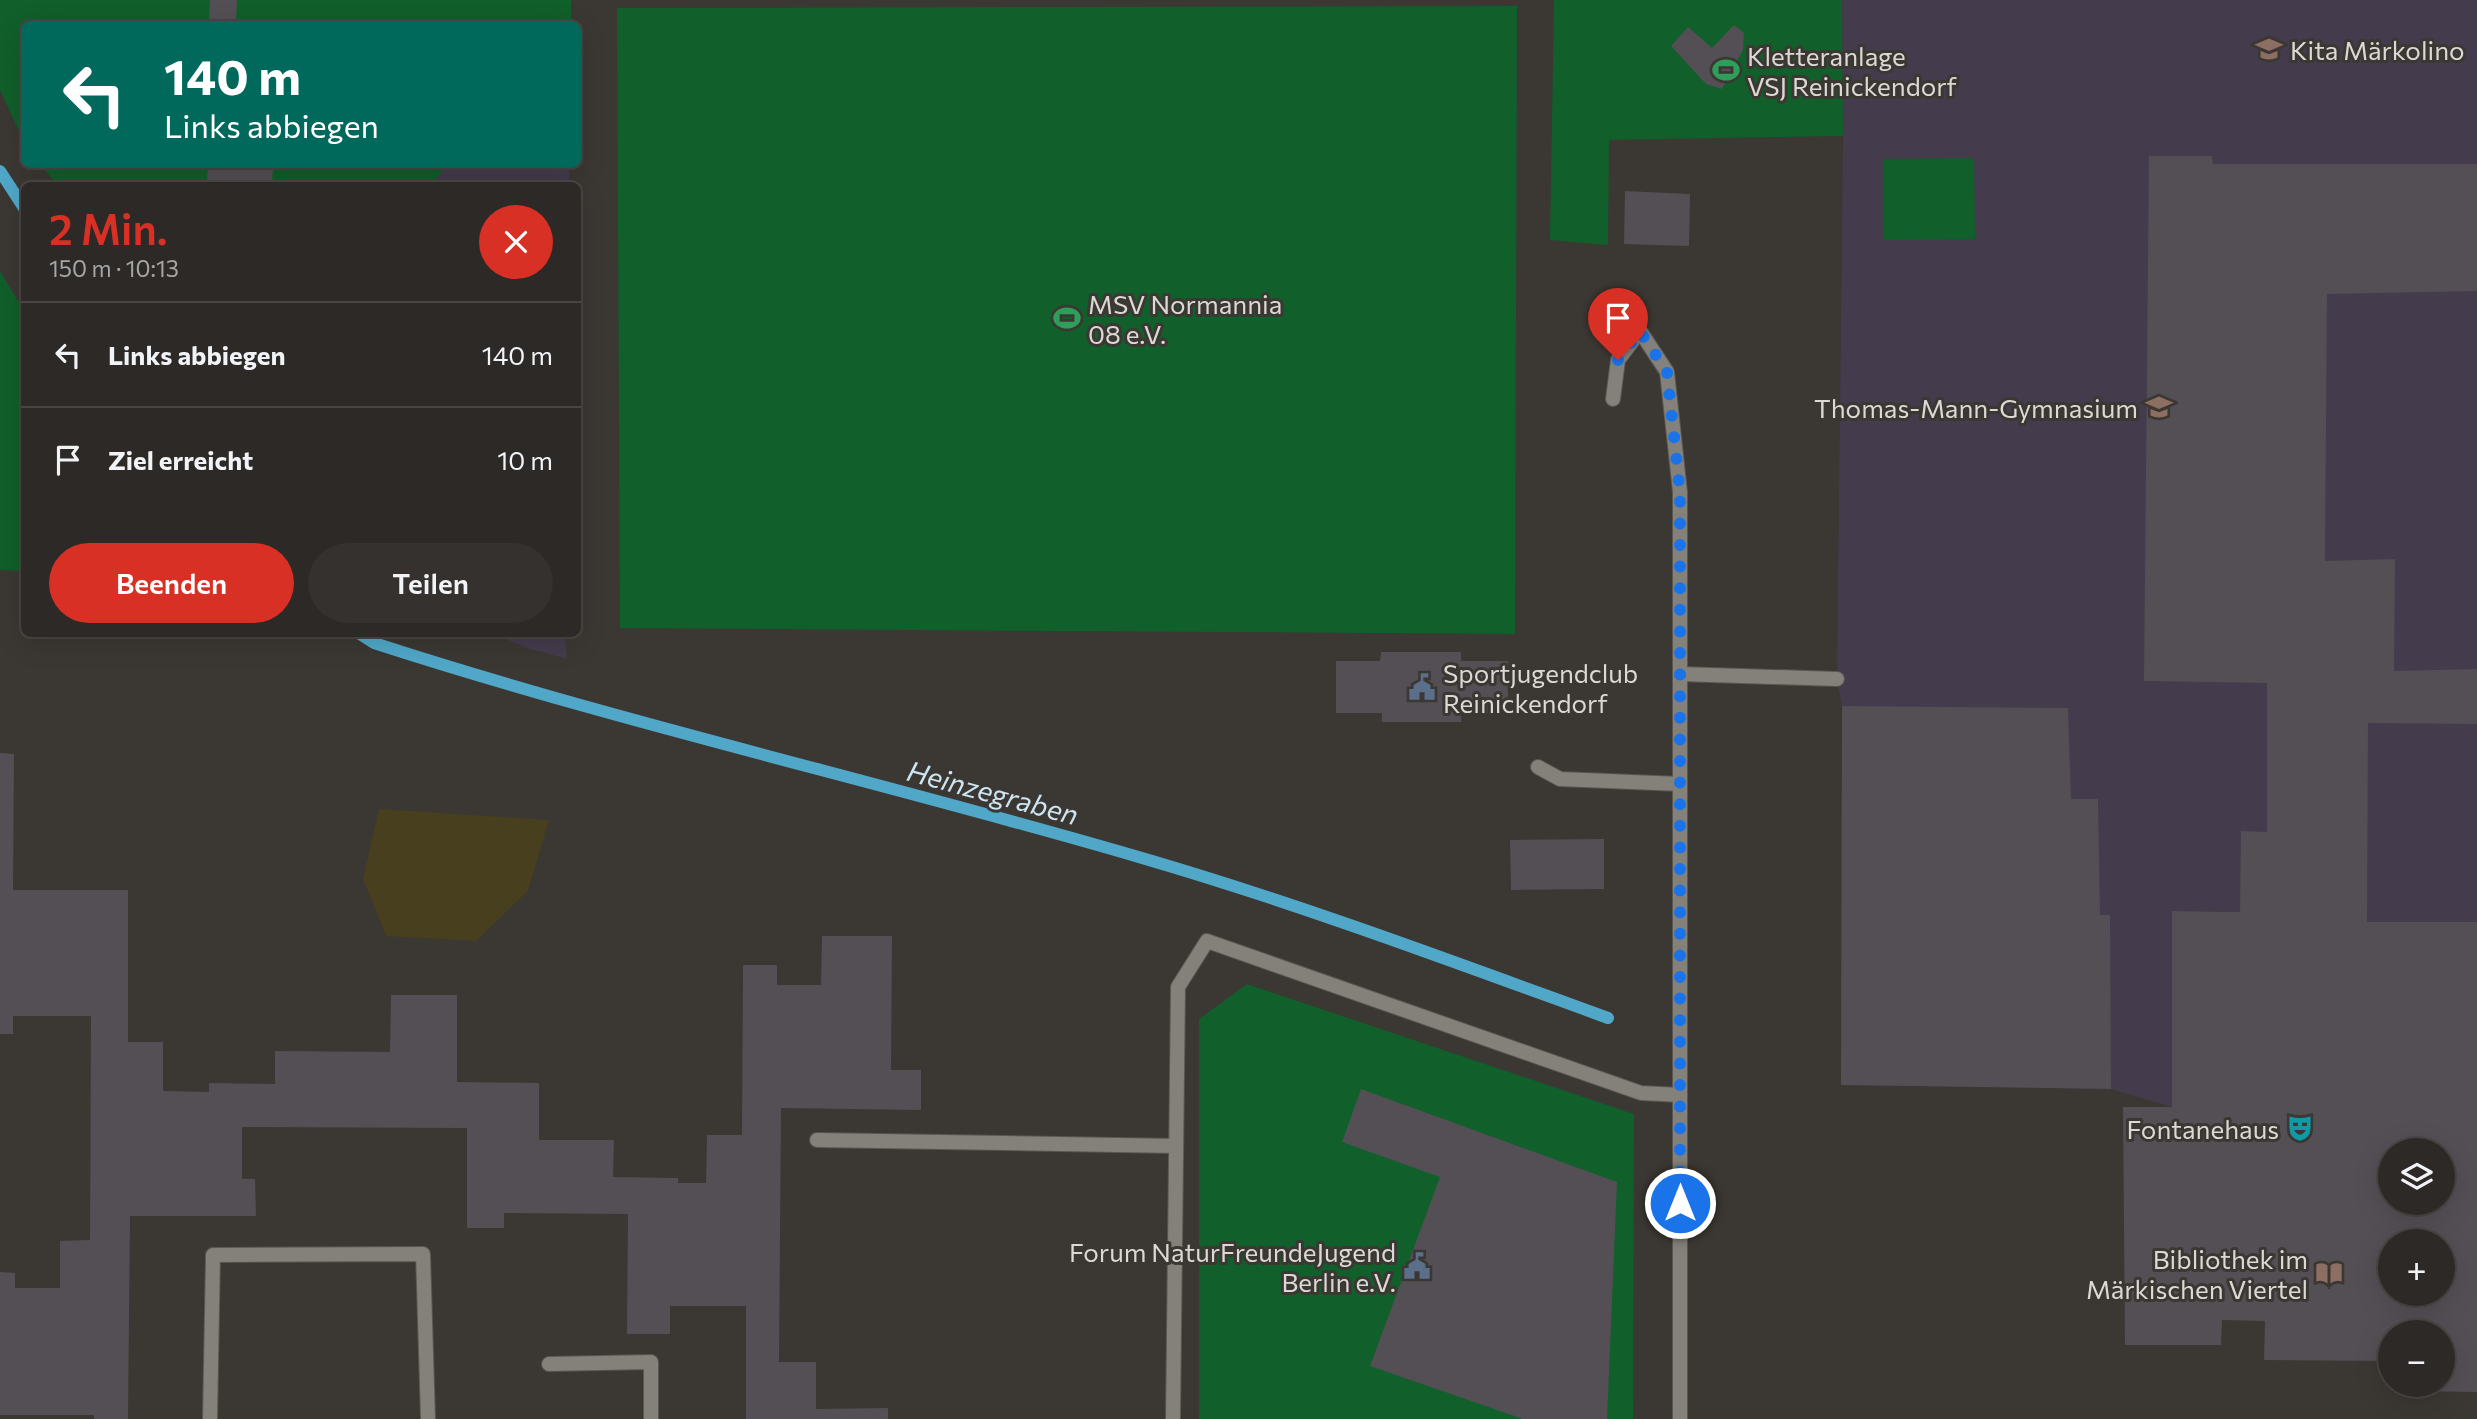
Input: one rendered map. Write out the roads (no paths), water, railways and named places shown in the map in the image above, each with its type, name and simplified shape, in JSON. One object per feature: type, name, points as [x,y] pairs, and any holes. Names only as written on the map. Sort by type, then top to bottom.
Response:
[{"type":"street","points":[[1613,399],[1618,360],[1640,331],[1667,372],[1680,492],[1679,1419]]},
{"type":"street","points":[[1680,674],[1837,679]]},
{"type":"street","points":[[1538,767],[1560,779],[1680,784]]},
{"type":"street","points":[[1173,1419],[1178,987],[1207,941],[1641,1093],[1680,1095]]},
{"type":"street","points":[[817,1140],[1177,1146]]},
{"type":"street","points":[[210,1419],[213,1255],[423,1254],[428,1419]]},
{"type":"street","points":[[549,1364],[651,1362],[651,1419]]},
{"type":"waterway","name":"Heinzegraben","points":[[0,171],[21,203]]},
{"type":"waterway","name":"Heinzegraben","points":[[365,637],[374,643],[565,701],[1046,831],[1201,876],[1376,934],[1608,1018]]},
{"type":"place","name":"Kita Märkolino","points":[[2269,49]]},
{"type":"place","name":"Kletteranlage VSJ Reinickendorf","points":[[1726,70]]},
{"type":"place","name":"MSV Normannia 08 e.V.","points":[[1067,318]]},
{"type":"place","name":"Thomas-Mann-Gymnasium","points":[[2159,407]]},
{"type":"place","name":"Sportjugendclub Reinickendorf","points":[[1422,687]]},
{"type":"place","name":"Fontanehaus","points":[[2300,1128]]},
{"type":"place","name":"Forum NaturFreundeJugend Berlin e.V.","points":[[1417,1266]]},
{"type":"place","name":"Bibliothek im Märkischen Viertel","points":[[2329,1273]]}]
